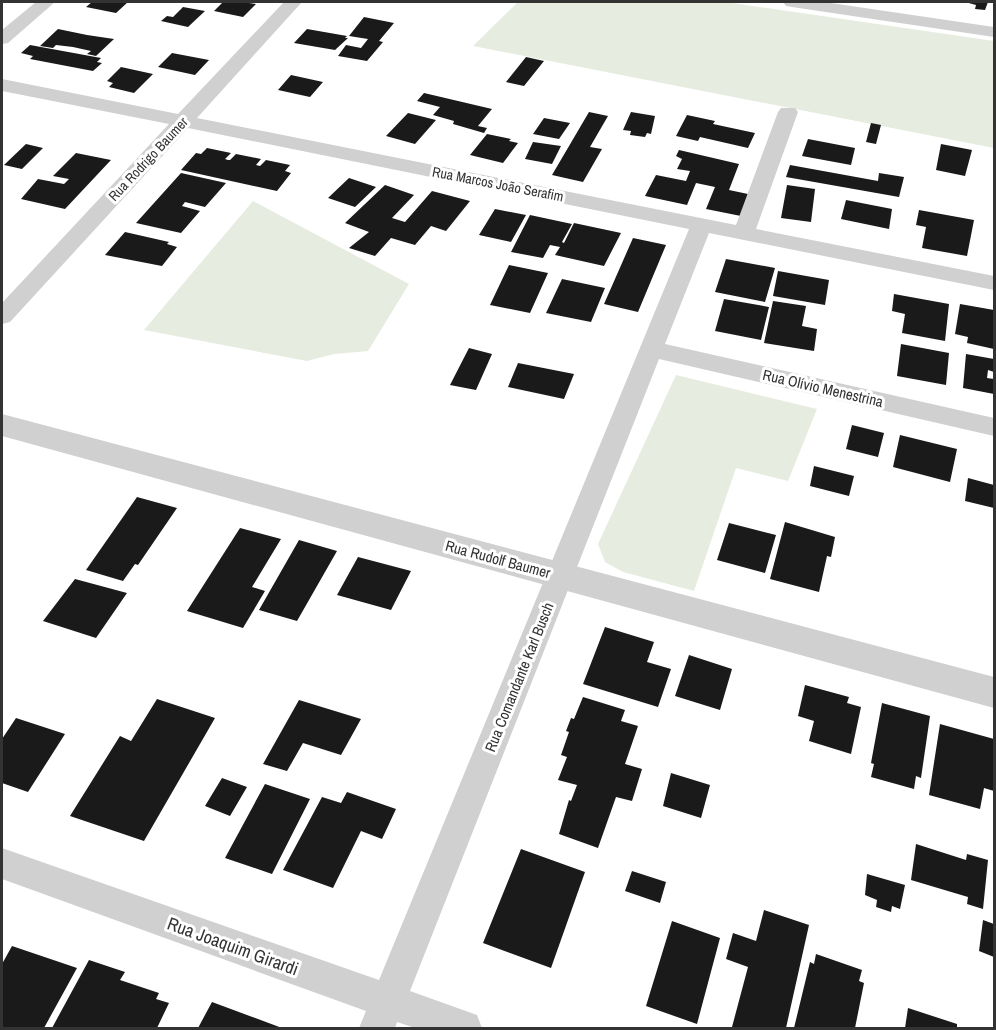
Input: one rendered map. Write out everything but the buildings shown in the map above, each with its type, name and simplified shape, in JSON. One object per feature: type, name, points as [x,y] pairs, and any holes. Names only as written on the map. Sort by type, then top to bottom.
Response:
[{"type":"street","points":[[2,39],[46,2]]},
{"type":"street","name":"Rua Rodrigo Baumer","points":[[2,317],[293,2]]},
{"type":"street","points":[[792,2],[994,32]]},
{"type":"street","name":"Rua Marcos João Serafim","points":[[2,85],[994,283]]},
{"type":"street","points":[[744,233],[788,112]]},
{"type":"street","name":"Rua Comandante Karl Busch","points":[[382,1015],[701,225]]},
{"type":"street","name":"Rua Olívio Menestrina","points":[[651,349],[994,427]]},
{"type":"street","name":"Rua Rudolf Baumer","points":[[2,425],[994,693]]},
{"type":"street","name":"Rua Joaquim Girardi","points":[[2,864],[382,1015],[464,1029]]},
{"type":"shaded area","points":[[518,2],[725,2],[994,41],[994,148],[473,46]]},
{"type":"shaded area","points":[[253,201],[409,284],[368,351],[334,354],[307,361],[144,330]]},
{"type":"shaded area","points":[[676,375],[817,409],[788,481],[736,468],[694,591],[623,572],[605,562],[598,544]]}]
